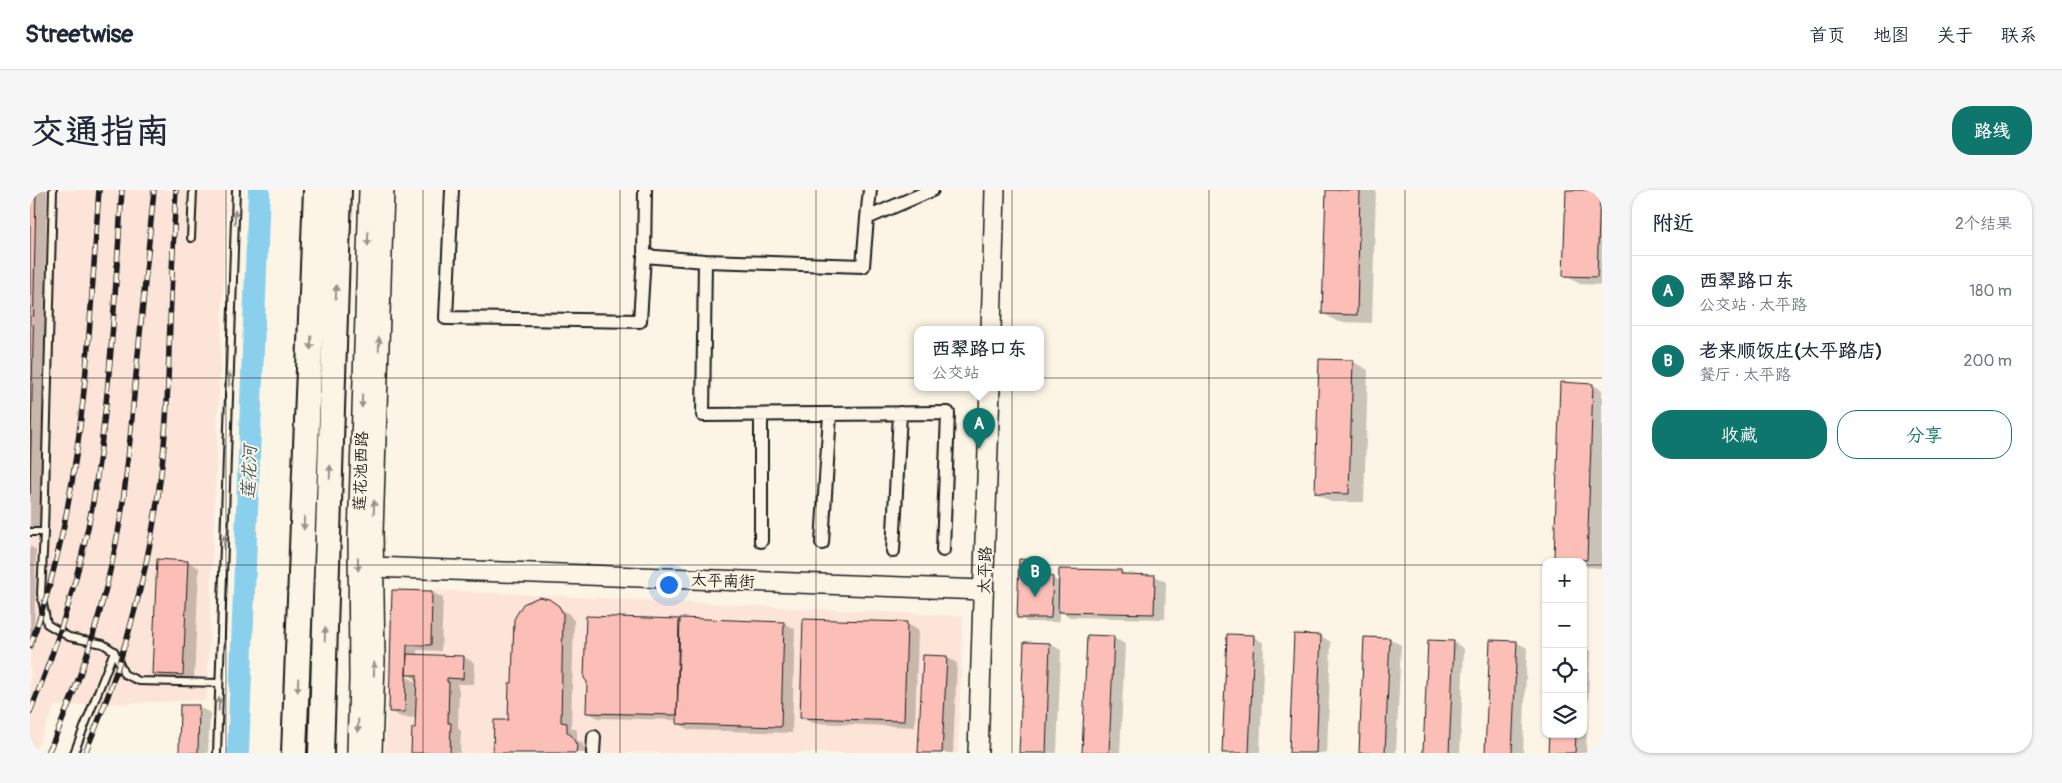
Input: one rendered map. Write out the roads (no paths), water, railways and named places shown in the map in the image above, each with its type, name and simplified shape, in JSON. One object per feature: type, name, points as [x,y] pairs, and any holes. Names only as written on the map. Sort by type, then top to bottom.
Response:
[{"type":"highway","points":[[316,190],[326,225]]},
{"type":"highway","points":[[294,753],[326,225],[339,190]]},
{"type":"highway","name":"莲花池西路","points":[[321,753],[326,225]]},
{"type":"street","name":"莲花池西路","points":[[357,753],[359,679],[358,537],[369,190]]},
{"type":"street","name":"莲花池西路","points":[[372,753],[375,661],[373,567],[384,190]]},
{"type":"street","points":[[452,190],[446,318],[640,321],[644,256],[645,190]]},
{"type":"street","points":[[644,256],[705,261],[863,266],[870,190]]},
{"type":"street","points":[[867,218],[932,190]]},
{"type":"street","points":[[991,326],[995,190]]},
{"type":"street","points":[[705,261],[703,415],[948,413],[943,550]]},
{"type":"street","name":"太平路","points":[[978,753],[990,391]]},
{"type":"street","points":[[893,551],[900,413]]},
{"type":"street","points":[[822,543],[830,414]]},
{"type":"street","points":[[761,415],[761,541]]},
{"type":"street","name":"太平南街","points":[[373,567],[983,590]]},
{"type":"street","points":[[593,753],[594,736]]},
{"type":"lane","points":[[53,190],[41,594],[47,624],[70,637],[103,644],[114,651],[124,674],[139,681],[219,682]]},
{"type":"lane","points":[[191,238],[193,190]]},
{"type":"lane","points":[[217,753],[236,190]]},
{"type":"lane","points":[[30,532],[44,532]]},
{"type":"lane","points":[[74,753],[114,651]]},
{"type":"waterway","name":"莲花河","points":[[238,753],[259,190]]},
{"type":"railway","points":[[30,646],[48,591],[62,535],[73,478],[87,363],[99,190]]},
{"type":"railway","points":[[30,712],[50,661],[75,582],[93,502],[108,385],[122,190]]},
{"type":"railway","points":[[48,753],[72,697],[92,640],[108,581],[120,522],[154,190]]},
{"type":"railway","points":[[85,753],[111,687],[132,620],[149,551],[155,516],[166,415],[176,190]]},
{"type":"place","name":"西翠路口东","points":[[979,449]]},
{"type":"place","name":"老来顺饭庄(太平路店)","points":[[1035,597]]}]
